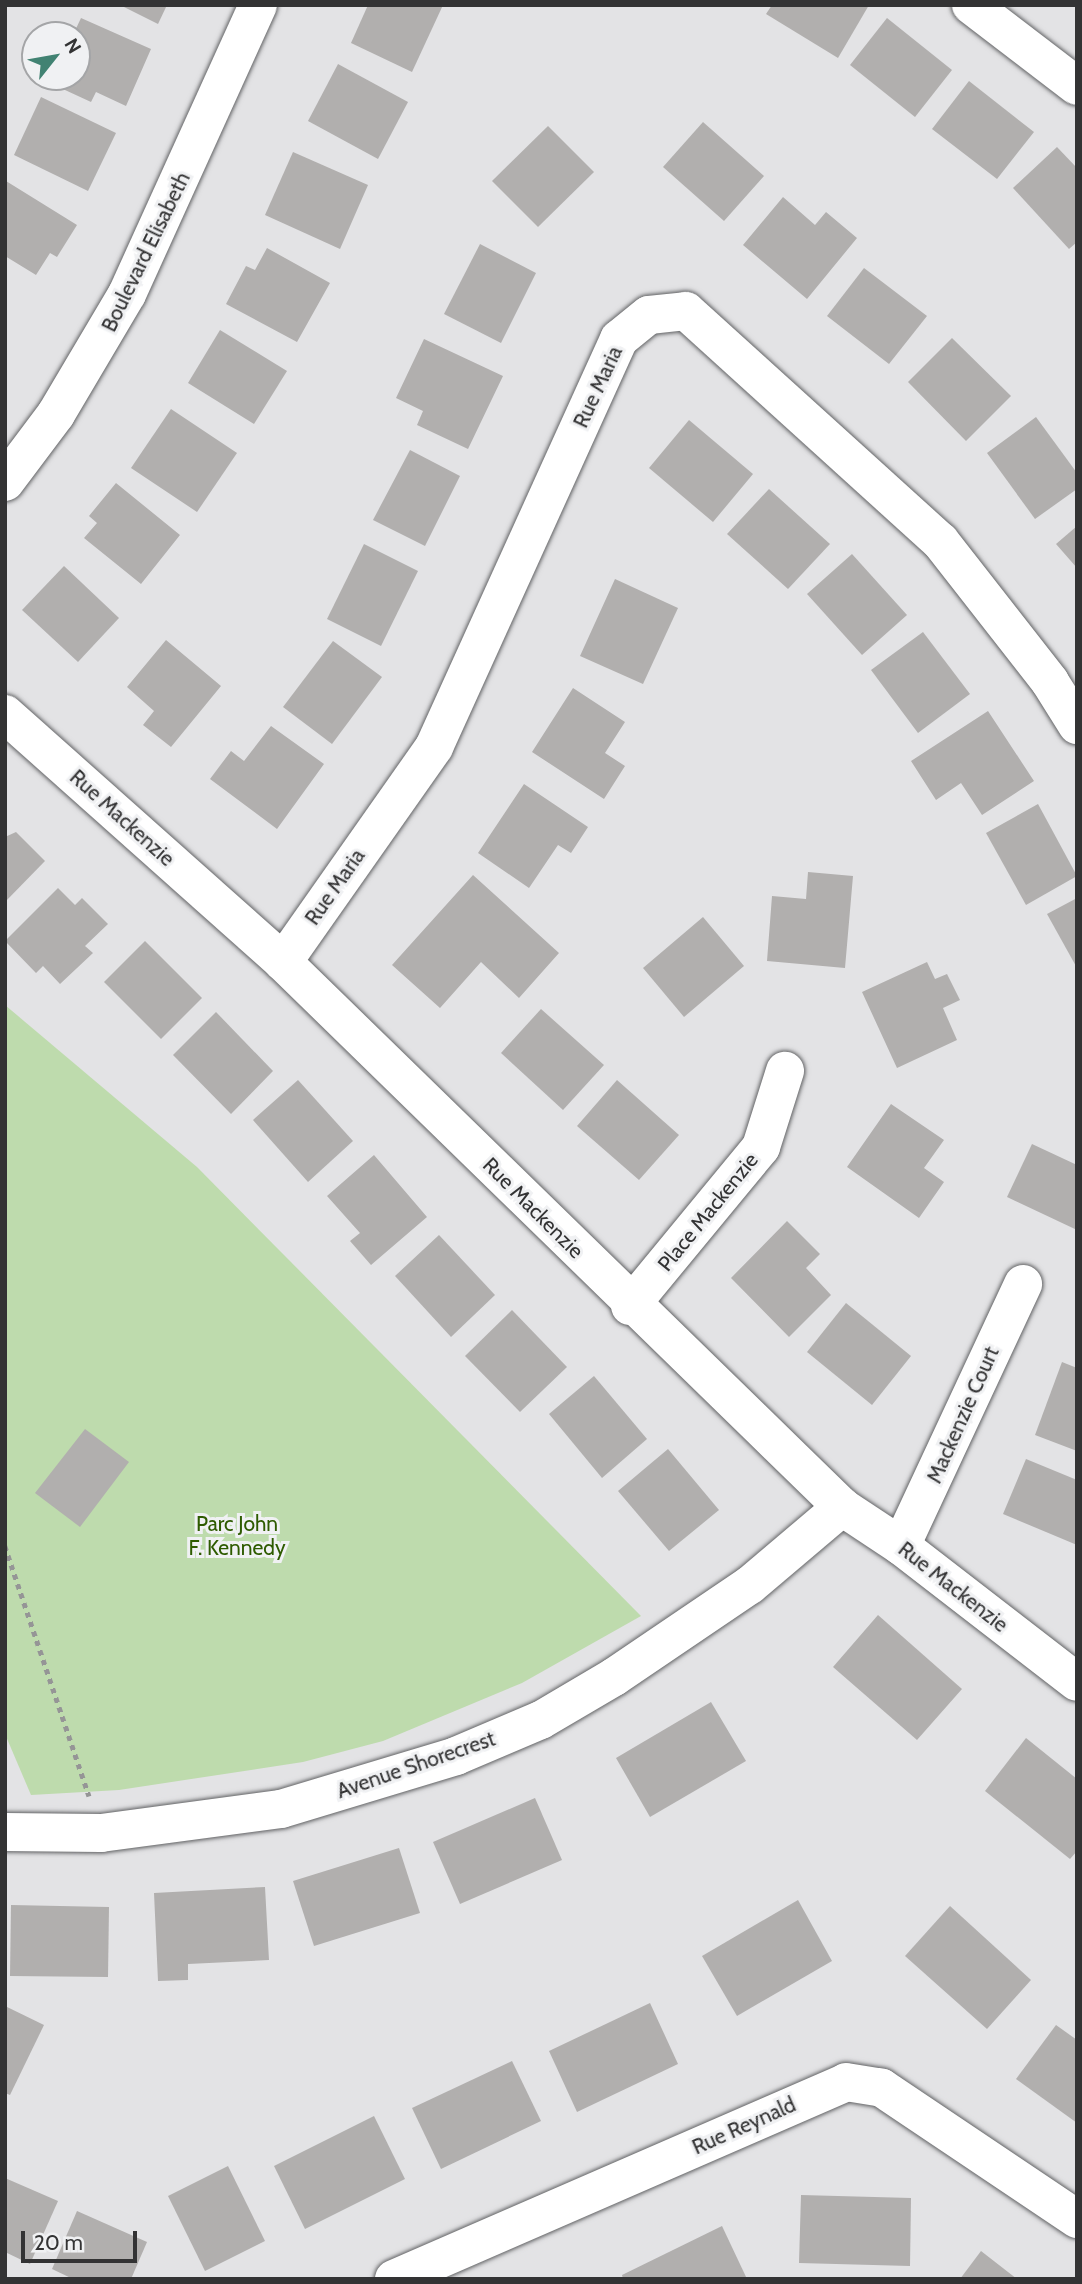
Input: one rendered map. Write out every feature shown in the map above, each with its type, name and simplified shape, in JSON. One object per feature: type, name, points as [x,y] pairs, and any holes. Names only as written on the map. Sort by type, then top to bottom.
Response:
[{"type":"street","name":"Boulevard Elisabeth","points":[[5,482],[61,406],[127,294],[258,5]]},
{"type":"street","points":[[971,5],[1077,86]]},
{"type":"street","name":"Rue Maria","points":[[283,962],[434,747],[620,340],[649,315],[686,311],[940,541],[1050,682],[1077,725]]},
{"type":"street","name":"Rue Mackenzie","points":[[5,714],[283,962],[630,1306],[842,1507],[901,1545],[1077,1682]]},
{"type":"street","name":"Place Mackenzie","points":[[630,1306],[761,1147],[785,1071]]},
{"type":"street","name":"Mackenzie Court","points":[[901,1545],[1023,1284]]},
{"type":"street","name":"Avenue Shorecrest","points":[[5,1832],[101,1833],[281,1809],[456,1756],[541,1720],[625,1670],[750,1585],[842,1507]]},
{"type":"street","name":"Rue Reynald","points":[[394,2279],[846,2082],[882,2088],[1077,2219]]},
{"type":"path","points":[[5,1546],[90,1800]]},
{"type":"green space","name":"Parc John F. Kennedy","points":[[5,1005],[197,1167],[641,1616],[522,1683],[383,1741],[303,1762],[119,1790],[31,1795],[5,1734]]},
{"type":"building","points":[[120,5],[167,5],[158,24]]},
{"type":"building","points":[[368,5],[443,5],[412,72],[351,43]]},
{"type":"building","points":[[772,5],[869,5],[838,58],[766,14]]},
{"type":"building","points":[[887,18],[952,70],[915,117],[850,65]]},
{"type":"building","points":[[91,22],[151,49],[126,106],[96,92],[91,102],[67,91],[91,91]]},
{"type":"building","points":[[338,64],[408,102],[378,159],[308,121]]},
{"type":"building","points":[[969,81],[1034,132],[997,179],[932,129]]},
{"type":"building","points":[[41,97],[116,133],[88,191],[14,155]]},
{"type":"building","points":[[703,122],[764,176],[724,221],[663,167]]},
{"type":"building","points":[[548,126],[594,172],[538,227],[492,181]]},
{"type":"building","points":[[1057,147],[1077,168],[1077,242],[1069,249],[1013,188]]},
{"type":"building","points":[[293,152],[368,185],[340,249],[265,215]]},
{"type":"building","points":[[6,181],[77,225],[57,257],[50,253],[36,275],[5,256]]},
{"type":"building","points":[[783,197],[815,225],[826,212],[857,238],[807,299],[743,245]]},
{"type":"building","points":[[480,244],[536,273],[501,343],[444,314]]},
{"type":"building","points":[[267,248],[330,283],[297,342],[226,304],[246,266],[255,270]]},
{"type":"building","points":[[864,268],[927,316],[889,364],[827,316]]},
{"type":"building","points":[[220,330],[287,371],[254,424],[188,383]]},
{"type":"building","points":[[952,338],[1011,396],[966,441],[908,382]]},
{"type":"building","points":[[424,339],[503,376],[468,449],[417,425],[423,411],[396,398]]},
{"type":"building","points":[[171,409],[237,453],[197,512],[131,468]]},
{"type":"building","points":[[1036,417],[1077,473],[1077,489],[1035,519],[987,453]]},
{"type":"building","points":[[689,420],[753,474],[713,522],[649,468]]},
{"type":"building","points":[[410,450],[460,476],[425,546],[373,520]]},
{"type":"building","points":[[116,483],[180,535],[141,584],[84,538],[97,523],[89,516]]},
{"type":"building","points":[[769,489],[830,544],[788,589],[727,534]]},
{"type":"building","points":[[1077,526],[1077,568],[1056,544]]},
{"type":"building","points":[[364,544],[418,571],[381,646],[327,619]]},
{"type":"building","points":[[852,554],[907,615],[862,655],[807,594]]},
{"type":"building","points":[[64,566],[119,618],[78,662],[22,610]]},
{"type":"building","points":[[615,579],[678,608],[643,684],[580,656]]},
{"type":"building","points":[[923,632],[970,694],[918,733],[871,670]]},
{"type":"building","points":[[166,640],[221,686],[171,747],[143,725],[154,711],[127,687]]},
{"type":"building","points":[[333,641],[382,677],[332,744],[283,707]]},
{"type":"building","points":[[573,688],[625,722],[605,753],[625,766],[604,799],[532,752]]},
{"type":"building","points":[[988,711],[1034,781],[982,815],[961,783],[936,800],[911,761]]},
{"type":"building","points":[[271,726],[324,764],[277,829],[210,779],[231,751],[244,761]]},
{"type":"building","points":[[524,784],[588,827],[571,853],[558,845],[529,888],[478,853]]},
{"type":"building","points":[[1038,804],[1077,876],[1026,905],[986,833]]},
{"type":"building","points":[[16,832],[45,861],[5,902],[5,837]]},
{"type":"building","points":[[808,872],[853,876],[845,968],[767,961],[772,896],[806,899]]},
{"type":"building","points":[[473,875],[559,953],[519,998],[481,962],[440,1008],[392,965]]},
{"type":"building","points":[[58,888],[75,905],[82,898],[108,924],[85,946],[93,953],[60,984],[43,966],[36,973],[5,941]]},
{"type":"building","points":[[1077,898],[1077,968],[1047,914]]},
{"type":"building","points":[[703,917],[744,966],[684,1017],[643,968]]},
{"type":"building","points":[[145,941],[202,998],[161,1039],[104,982]]},
{"type":"building","points":[[927,962],[935,979],[947,974],[960,1000],[943,1008],[957,1040],[897,1068],[862,992]]},
{"type":"building","points":[[541,1009],[604,1065],[563,1110],[501,1053]]},
{"type":"building","points":[[216,1012],[273,1071],[231,1114],[173,1055]]},
{"type":"building","points":[[298,1080],[353,1141],[308,1182],[253,1120]]},
{"type":"building","points":[[617,1080],[679,1135],[639,1180],[577,1126]]},
{"type":"building","points":[[891,1104],[944,1140],[924,1168],[944,1182],[919,1218],[847,1167]]},
{"type":"building","points":[[1032,1144],[1077,1165],[1077,1230],[1007,1197]]},
{"type":"building","points":[[374,1155],[427,1217],[371,1265],[350,1241],[360,1233],[327,1196]]},
{"type":"building","points":[[787,1221],[820,1254],[806,1268],[831,1295],[789,1337],[731,1278]]},
{"type":"building","points":[[439,1235],[495,1295],[451,1337],[395,1276]]},
{"type":"building","points":[[846,1303],[911,1356],[872,1405],[807,1352]]},
{"type":"building","points":[[512,1310],[567,1367],[520,1412],[465,1356]]},
{"type":"building","points":[[1062,1362],[1077,1368],[1077,1451],[1035,1435]]},
{"type":"building","points":[[594,1376],[647,1439],[602,1478],[549,1414]]},
{"type":"building","points":[[85,1429],[129,1462],[80,1527],[35,1493]]},
{"type":"building","points":[[668,1449],[719,1510],[669,1551],[618,1491]]},
{"type":"building","points":[[1026,1459],[1077,1480],[1077,1545],[1003,1514]]},
{"type":"building","points":[[878,1615],[962,1689],[917,1740],[833,1667]]},
{"type":"building","points":[[711,1702],[746,1761],[650,1817],[616,1758]]},
{"type":"building","points":[[1026,1738],[1077,1779],[1077,1851],[1070,1859],[985,1791]]},
{"type":"building","points":[[535,1798],[562,1860],[460,1904],[433,1842]]},
{"type":"building","points":[[399,1848],[420,1913],[314,1946],[293,1881]]},
{"type":"building","points":[[265,1887],[269,1960],[188,1964],[188,1980],[158,1981],[154,1893]]},
{"type":"building","points":[[798,1900],[832,1961],[737,2016],[702,1956]]},
{"type":"building","points":[[11,1905],[109,1907],[108,1977],[10,1976]]},
{"type":"building","points":[[950,1906],[1031,1980],[987,2029],[905,1956]]},
{"type":"building","points":[[650,2003],[678,2064],[577,2112],[549,2051]]},
{"type":"building","points":[[5,2006],[44,2025],[10,2095],[5,2093]]},
{"type":"building","points":[[1056,2025],[1077,2040],[1077,2123],[1016,2079]]},
{"type":"building","points":[[512,2061],[541,2121],[441,2169],[412,2108]]},
{"type":"building","points":[[374,2116],[405,2179],[305,2229],[274,2166]]},
{"type":"building","points":[[228,2166],[265,2241],[205,2271],[168,2196]]},
{"type":"building","points":[[5,2178],[58,2201],[30,2264],[5,2252]]},
{"type":"building","points":[[801,2195],[911,2198],[910,2266],[799,2263]]},
{"type":"building","points":[[77,2211],[147,2242],[131,2279],[73,2279],[52,2269]]},
{"type":"building","points":[[722,2226],[747,2279],[623,2279],[622,2275]]},
{"type":"building","points":[[981,2251],[1017,2279],[960,2279]]}]
